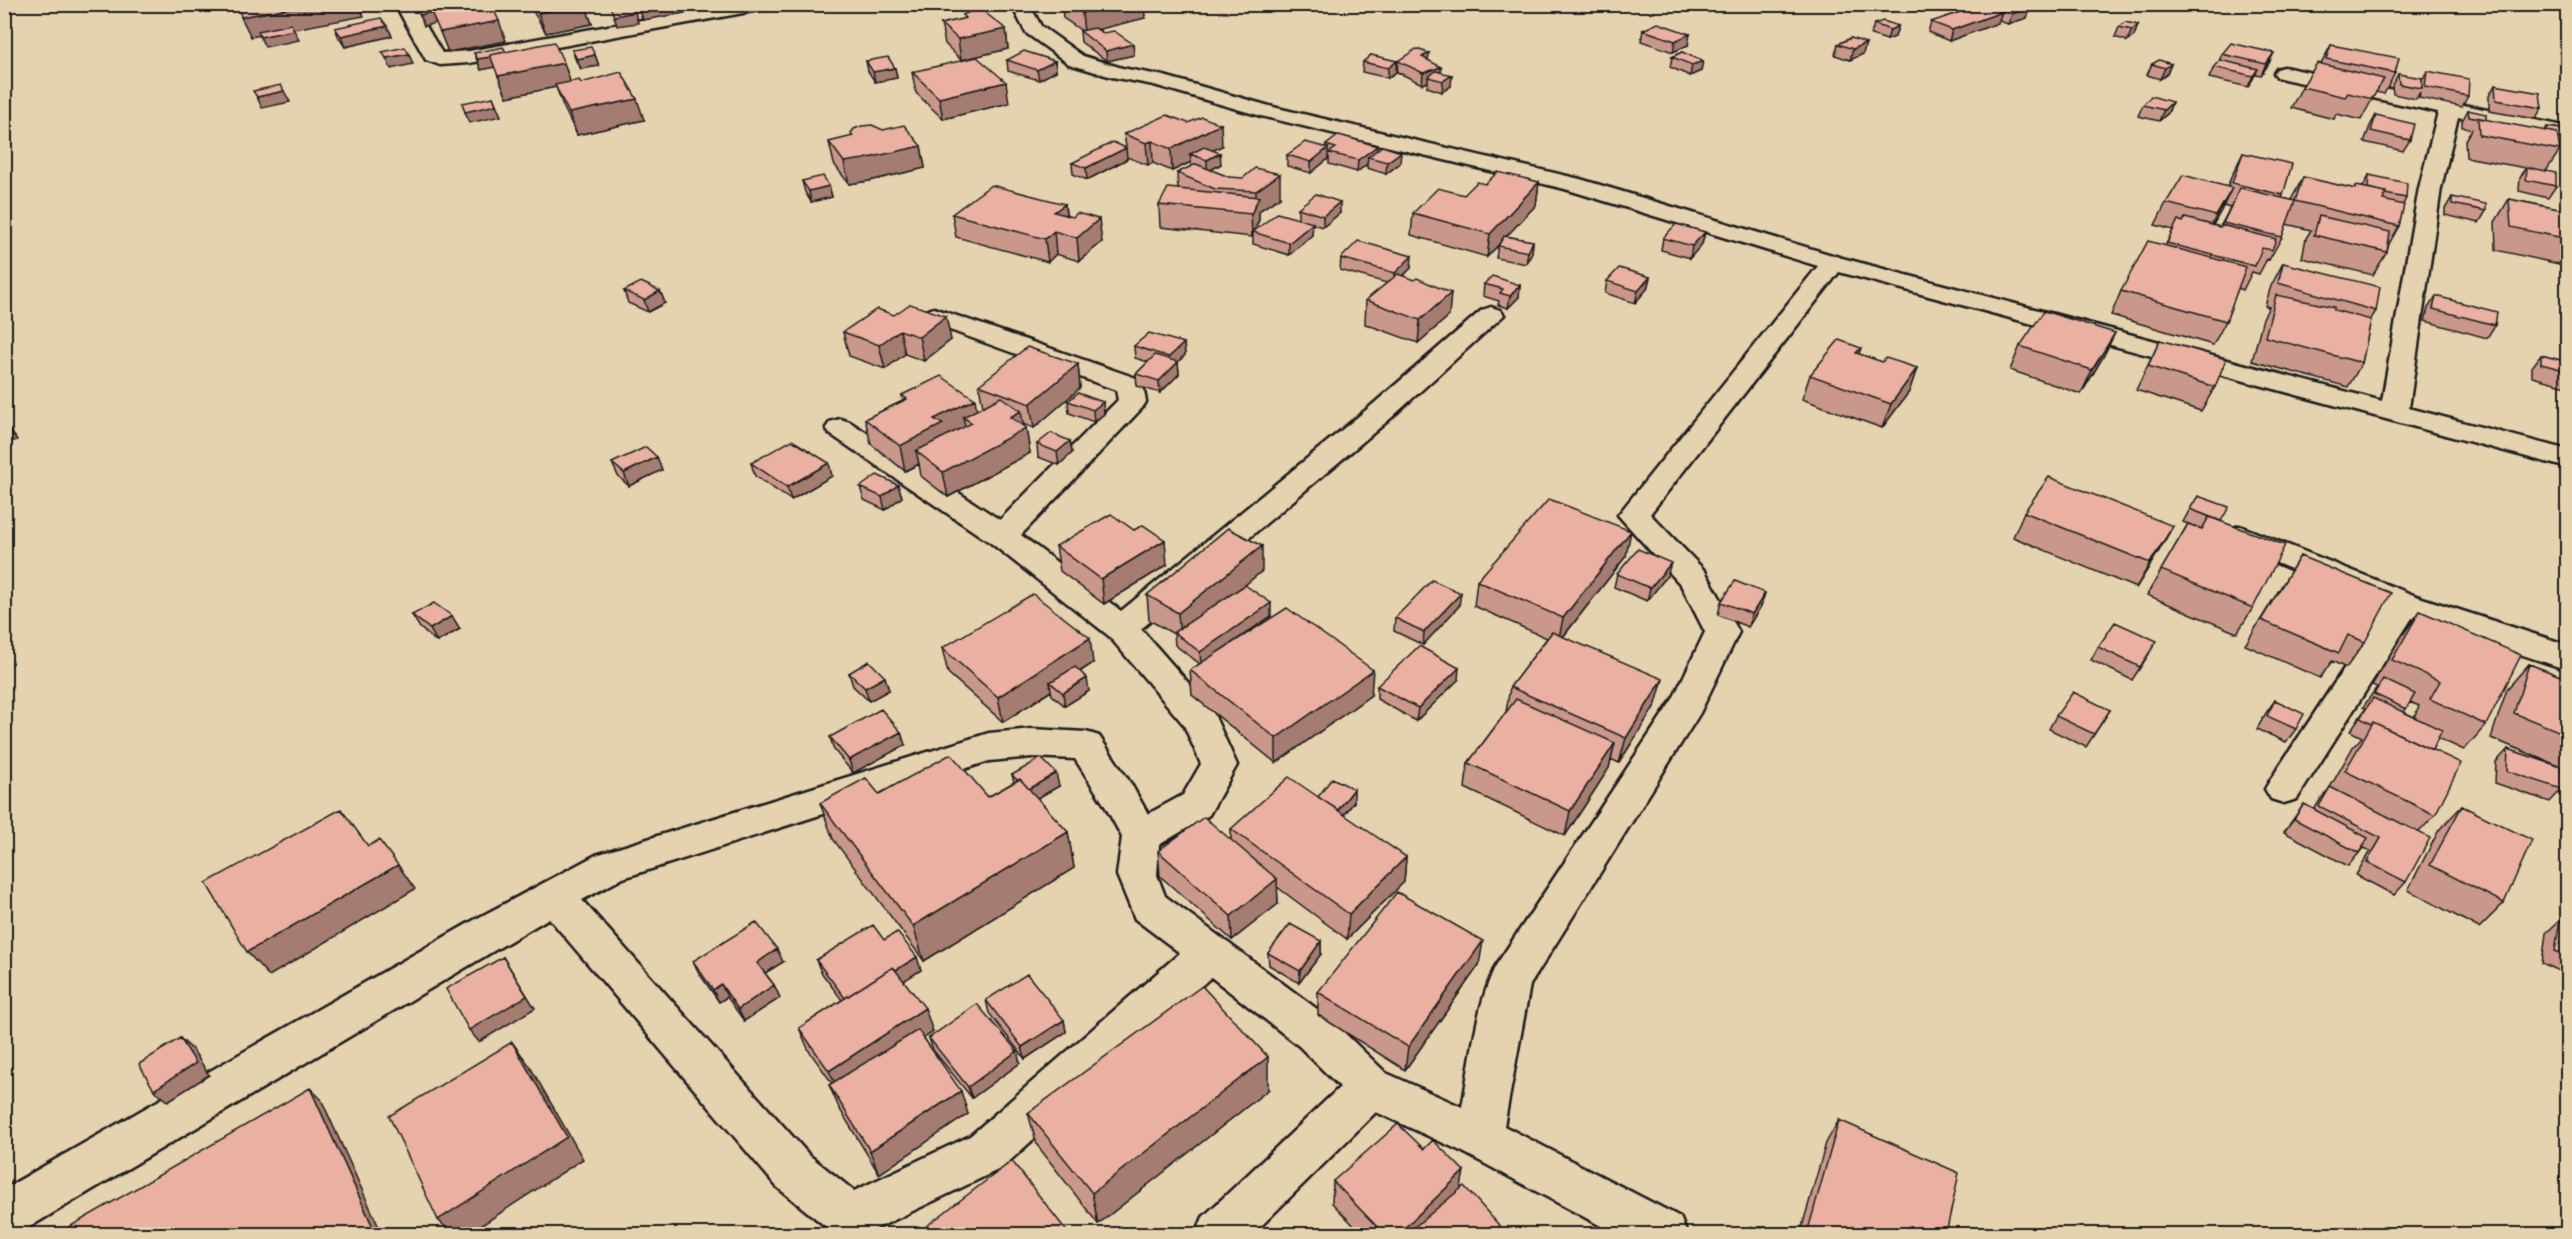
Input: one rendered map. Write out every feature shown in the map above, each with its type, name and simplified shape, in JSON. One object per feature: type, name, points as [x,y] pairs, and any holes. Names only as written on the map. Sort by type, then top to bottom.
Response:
[{"type":"street","points":[[404,4],[433,56],[440,59],[470,57],[765,4]]},
{"type":"street","points":[[1020,4],[1034,29],[1076,60],[1119,73],[1157,80],[1268,112],[1572,184],[1833,263],[2568,459]]},
{"type":"street","points":[[2284,73],[2568,134]]},
{"type":"street","points":[[2394,412],[2430,188],[2450,109]]},
{"type":"street","points":[[1479,1137],[1499,1026],[1510,980],[1688,704],[1722,632],[1694,579],[1633,515],[1833,263]]},
{"type":"street","points":[[1121,628],[1372,419],[1491,315]]},
{"type":"street","points":[[934,316],[1129,385],[1132,402],[1002,536]]},
{"type":"street","points":[[840,428],[1002,536],[1121,628],[1199,719],[1219,765],[1196,805],[1141,837]]},
{"type":"street","points":[[2233,533],[2404,604],[2568,658]]},
{"type":"street","points":[[2284,789],[2404,604]]},
{"type":"street","points":[[4,1215],[554,896],[610,866],[989,747],[1032,742],[1086,746],[1118,794],[1141,837],[1137,875],[1149,907],[1314,1032],[1370,1088],[1479,1137],[1663,1234]]},
{"type":"street","points":[[554,896],[793,1172],[850,1217],[986,1152],[1209,953]]},
{"type":"street","points":[[1220,1234],[1370,1088]]},
{"type":"building","points":[[238,4],[310,4],[241,17]]},
{"type":"building","points":[[415,4],[457,4],[457,6],[420,15]]},
{"type":"building","points":[[472,4],[491,4],[499,21],[440,32],[431,12]]},
{"type":"building","points":[[534,4],[583,4],[538,13]]},
{"type":"building","points":[[609,4],[632,4],[635,12],[614,16]]},
{"type":"building","points":[[1071,4],[1116,4],[1082,13]]},
{"type":"building","points":[[1986,4],[2022,4],[2030,7],[2012,14]]},
{"type":"building","points":[[1981,5],[2002,12],[1952,30],[1931,22]]},
{"type":"building","points":[[971,11],[983,11],[1006,29],[958,39],[941,24],[966,18],[963,15]]},
{"type":"building","points":[[381,18],[387,26],[341,36],[335,28]]},
{"type":"building","points":[[1883,21],[1898,26],[1890,30],[1874,24]]},
{"type":"building","points":[[2125,22],[2138,25],[2132,30],[2119,27]]},
{"type":"building","points":[[1658,23],[1690,34],[1675,41],[1643,30]]},
{"type":"building","points":[[291,24],[294,30],[260,37],[258,31]]},
{"type":"building","points":[[1095,28],[1103,33],[1114,31],[1133,44],[1106,51],[1080,31]]},
{"type":"building","points":[[1851,38],[1866,43],[1853,49],[1838,44]]},
{"type":"building","points":[[554,42],[564,63],[498,76],[490,55]]},
{"type":"building","points":[[2231,43],[2274,53],[2266,64],[2222,54]]},
{"type":"building","points":[[2331,45],[2399,58],[2395,73],[2326,59]]},
{"type":"building","points":[[405,47],[409,54],[386,58],[382,52]]},
{"type":"building","points":[[503,47],[506,52],[490,55],[491,57],[477,59],[474,53]]},
{"type":"building","points":[[591,47],[595,55],[577,59],[572,50]]},
{"type":"building","points":[[1416,49],[1429,53],[1422,57],[1441,67],[1423,73],[1398,61]]},
{"type":"building","points":[[1024,51],[1055,61],[1037,70],[1007,60]]},
{"type":"building","points":[[1682,52],[1703,61],[1692,65],[1672,57]]},
{"type":"building","points":[[1371,55],[1397,61],[1388,68],[1363,62]]},
{"type":"building","points":[[888,57],[895,68],[873,72],[866,61]]},
{"type":"building","points":[[977,57],[1006,82],[939,98],[912,72]]},
{"type":"building","points":[[2159,60],[2171,64],[2165,68],[2152,64]]},
{"type":"building","points":[[2220,60],[2258,69],[2253,76],[2214,67]]},
{"type":"building","points":[[2317,63],[2384,79],[2372,99],[2348,93],[2345,97],[2302,87]]},
{"type":"building","points":[[1436,71],[1452,75],[1443,81],[1428,77]]},
{"type":"building","points":[[2427,71],[2469,79],[2468,96],[2425,87]]},
{"type":"building","points":[[621,72],[637,99],[569,113],[555,85],[579,80],[581,83]]},
{"type":"building","points":[[2398,74],[2422,78],[2422,88],[2399,84]]},
{"type":"building","points":[[281,85],[284,91],[257,97],[253,91]]},
{"type":"building","points":[[2495,85],[2540,93],[2542,108],[2496,100]]},
{"type":"building","points":[[2151,96],[2172,102],[2164,110],[2143,105]]},
{"type":"building","points":[[493,97],[496,105],[465,112],[462,103]]},
{"type":"building","points":[[2468,110],[2486,114],[2486,119],[2469,116]]},
{"type":"building","points":[[1167,115],[1188,123],[1202,117],[1221,124],[1171,149],[1152,141],[1146,143],[1124,134]]},
{"type":"building","points":[[2376,115],[2414,124],[2410,140],[2371,131]]},
{"type":"building","points":[[2478,118],[2557,133],[2560,150],[2479,135]]},
{"type":"building","points":[[872,125],[883,130],[904,125],[921,146],[844,162],[829,142],[853,136],[851,133],[854,129]]},
{"type":"building","points":[[2547,127],[2568,130],[2568,139],[2558,138],[2557,133],[2547,131]]},
{"type":"building","points":[[1339,135],[1377,146],[1358,160],[1329,153],[1336,148],[1326,145]]},
{"type":"building","points":[[1113,142],[1126,148],[1086,168],[1072,163]]},
{"type":"building","points":[[1305,142],[1328,148],[1311,162],[1287,155]]},
{"type":"building","points":[[1382,146],[1401,152],[1387,162],[1368,157]]},
{"type":"building","points":[[1204,147],[1220,153],[1207,160],[1190,154]]},
{"type":"building","points":[[2243,153],[2292,164],[2283,195],[2232,183]]},
{"type":"building","points":[[1196,164],[1229,177],[1243,178],[1255,168],[1280,174],[1256,191],[1215,189],[1177,173]]},
{"type":"building","points":[[2527,167],[2556,173],[2556,186],[2526,180]]},
{"type":"building","points":[[1498,172],[1539,182],[1490,234],[1413,213],[1438,188],[1464,195],[1477,182],[1485,184]]},
{"type":"building","points":[[2183,175],[2232,188],[2216,216],[2166,203]]},
{"type":"building","points":[[2369,175],[2407,183],[2406,198],[2368,188]]},
{"type":"building","points":[[823,176],[829,186],[809,191],[802,181]]},
{"type":"building","points":[[2303,177],[2356,189],[2356,186],[2386,192],[2383,200],[2404,205],[2399,226],[2295,201]]},
{"type":"building","points":[[991,185],[1065,204],[1054,212],[1073,217],[1077,213],[1099,219],[1077,238],[1054,231],[1045,239],[952,214]]},
{"type":"building","points":[[1168,188],[1259,197],[1251,214],[1159,205]]},
{"type":"building","points":[[2240,188],[2295,201],[2282,237],[2223,223]]},
{"type":"building","points":[[1316,194],[1340,202],[1323,216],[1298,208]]},
{"type":"building","points":[[2452,197],[2486,204],[2486,211],[2452,204]]},
{"type":"building","points":[[2509,199],[2568,211],[2568,239],[2511,227]]},
{"type":"building","points":[[1277,213],[1313,223],[1289,243],[1253,232]]},
{"type":"building","points":[[2319,216],[2390,232],[2387,252],[2314,235]]},
{"type":"building","points":[[2185,218],[2276,239],[2272,250],[2262,248],[2255,266],[2167,243],[2178,220],[2183,222]]},
{"type":"building","points":[[1676,224],[1705,232],[1692,246],[1663,238]]},
{"type":"building","points":[[1504,236],[1533,241],[1528,252],[1498,246]]},
{"type":"building","points":[[1358,241],[1412,256],[1395,273],[1341,258]]},
{"type":"building","points":[[2148,241],[2246,267],[2226,321],[2121,291]]},
{"type":"building","points":[[2283,263],[2380,287],[2376,311],[2278,283]]},
{"type":"building","points":[[1619,268],[1650,277],[1638,291],[1607,281]]},
{"type":"building","points":[[1398,274],[1414,280],[1417,278],[1451,293],[1420,320],[1366,300]]},
{"type":"building","points":[[1492,276],[1520,285],[1510,296],[1500,293],[1503,289],[1484,284]]},
{"type":"building","points":[[641,282],[660,291],[644,300],[624,291]]},
{"type":"building","points":[[2276,295],[2334,307],[2334,310],[2371,320],[2362,363],[2265,337]]},
{"type":"building","points":[[2436,296],[2497,312],[2495,325],[2433,309]]},
{"type":"building","points":[[910,304],[946,316],[919,337],[900,330],[879,345],[843,332],[877,309],[894,315]]},
{"type":"building","points":[[2044,311],[2115,333],[2092,370],[2020,346]]},
{"type":"building","points":[[1149,333],[1184,343],[1169,357],[1134,346]]},
{"type":"building","points":[[1839,340],[1861,348],[1856,353],[1882,362],[1886,358],[1917,368],[1891,404],[1810,375]]},
{"type":"building","points":[[2160,340],[2226,359],[2215,387],[2148,366]]},
{"type":"building","points":[[1027,347],[1078,364],[1030,404],[979,385]]},
{"type":"building","points":[[1155,355],[1178,362],[1159,381],[1136,374]]},
{"type":"building","points":[[2541,355],[2568,362],[2568,371],[2541,364]]},
{"type":"building","points":[[941,376],[975,399],[934,419],[943,424],[900,446],[865,419],[907,399],[902,395]]},
{"type":"building","points":[[1078,393],[1103,402],[1093,410],[1068,401]]},
{"type":"building","points":[[1001,397],[1021,411],[1010,417],[1026,428],[943,472],[916,451],[972,423],[963,417]]},
{"type":"building","points":[[1051,433],[1070,441],[1057,452],[1037,444]]},
{"type":"building","points":[[792,440],[829,463],[787,487],[751,463]]},
{"type":"building","points":[[646,447],[657,457],[624,473],[612,463]]},
{"type":"building","points":[[877,475],[898,485],[882,497],[860,487]]},
{"type":"building","points":[[2049,477],[2173,526],[2150,563],[2024,512]]},
{"type":"building","points":[[2198,496],[2229,507],[2221,521],[2190,509]]},
{"type":"building","points":[[1549,499],[1631,531],[1563,618],[1477,581]]},
{"type":"building","points":[[1111,514],[1134,530],[1143,525],[1165,540],[1101,579],[1056,546]]},
{"type":"building","points":[[2209,517],[2285,545],[2253,608],[2161,570],[2188,524],[2202,529]]},
{"type":"building","points":[[1228,528],[1262,546],[1178,613],[1147,595]]},
{"type":"building","points":[[1638,549],[1671,563],[1650,588],[1617,574]]},
{"type":"building","points":[[2300,556],[2391,593],[2365,642],[2348,635],[2339,653],[2261,620]]},
{"type":"building","points":[[1432,580],[1461,593],[1424,632],[1395,618]]},
{"type":"building","points":[[1735,581],[1765,593],[1752,614],[1721,602]]},
{"type":"building","points":[[1245,585],[1271,603],[1200,652],[1174,632]]},
{"type":"building","points":[[1033,594],[1090,638],[998,697],[942,648]]},
{"type":"building","points":[[434,603],[452,616],[430,629],[412,615]]},
{"type":"building","points":[[1287,608],[1373,670],[1276,738],[1190,670]]},
{"type":"building","points":[[2420,611],[2521,655],[2486,725],[2430,699],[2440,681],[2392,660]]},
{"type":"building","points":[[2115,622],[2157,641],[2140,667],[2098,647]]},
{"type":"building","points":[[1552,632],[1663,679],[1626,738],[1510,687]]},
{"type":"building","points":[[1419,646],[1459,668],[1418,708],[1377,686]]},
{"type":"building","points":[[869,661],[885,677],[865,688],[849,673]]},
{"type":"building","points":[[2529,664],[2568,679],[2568,735],[2514,713]]},
{"type":"building","points":[[1075,667],[1087,678],[1063,693],[1050,682]]},
{"type":"building","points":[[2383,679],[2415,694],[2406,709],[2374,694]]},
{"type":"building","points":[[2073,692],[2110,710],[2094,734],[2056,716]]},
{"type":"building","points":[[2373,698],[2442,730],[2432,750],[2360,718]]},
{"type":"building","points":[[1516,699],[1615,743],[1570,811],[1468,763]]},
{"type":"building","points":[[2275,700],[2304,714],[2296,729],[2267,716]]},
{"type":"building","points":[[881,709],[901,732],[849,760],[830,737]]},
{"type":"building","points":[[2373,722],[2461,763],[2435,815],[2345,771]]},
{"type":"building","points":[[2508,749],[2561,767],[2562,789],[2507,771]]},
{"type":"building","points":[[951,754],[988,797],[1020,779],[1068,832],[913,926],[820,803],[866,778],[879,794]]},
{"type":"building","points":[[1041,758],[1056,773],[1029,789],[1020,779],[1017,780],[1012,775]]},
{"type":"building","points":[[1289,777],[1406,857],[1349,914],[1231,829]]},
{"type":"building","points":[[1332,778],[1354,789],[1338,810],[1318,797]]},
{"type":"building","points":[[2330,787],[2430,838],[2406,882],[2367,862],[2381,838],[2319,806]]},
{"type":"building","points":[[2304,804],[2368,838],[2359,853],[2294,819]]},
{"type":"building","points":[[2462,806],[2532,840],[2504,903],[2430,865]]},
{"type":"building","points":[[341,809],[368,846],[379,840],[398,865],[247,952],[206,883]]},
{"type":"building","points":[[1204,817],[1277,879],[1231,916],[1158,851]]},
{"type":"building","points":[[1397,892],[1483,941],[1408,1047],[1318,992]]},
{"type":"building","points":[[2560,920],[2568,924],[2568,956],[2555,951]]},
{"type":"building","points":[[756,922],[777,949],[757,963],[774,985],[738,1009],[721,984],[713,990],[693,961]]},
{"type":"building","points":[[1290,924],[1321,941],[1300,971],[1268,953]]},
{"type":"building","points":[[873,925],[884,940],[897,932],[917,957],[896,970],[893,967],[845,998],[816,960]]},
{"type":"building","points":[[503,957],[527,996],[469,1030],[446,989]]},
{"type":"building","points":[[893,967],[925,1008],[829,1071],[799,1028]]},
{"type":"building","points":[[1027,974],[1064,1020],[1022,1047],[986,1000]]},
{"type":"building","points":[[1202,986],[1268,1057],[1092,1193],[1028,1113]]},
{"type":"building","points":[[977,1004],[1017,1051],[968,1087],[929,1038]]},
{"type":"building","points":[[918,1030],[961,1091],[870,1151],[829,1085]]},
{"type":"building","points":[[180,1038],[196,1063],[154,1090],[139,1064]]},
{"type":"building","points":[[512,1042],[567,1137],[438,1220],[389,1116]]},
{"type":"building","points":[[310,1088],[376,1234],[57,1234]]},
{"type":"building","points":[[1839,1120],[1959,1173],[1946,1234],[1816,1234],[1808,1230]]},
{"type":"building","points":[[1398,1124],[1424,1149],[1433,1140],[1464,1171],[1398,1234],[1384,1234],[1333,1181]]},
{"type":"building","points":[[1012,1161],[1069,1234],[916,1234]]},
{"type":"building","points":[[1464,1186],[1507,1234],[1406,1234]]}]
